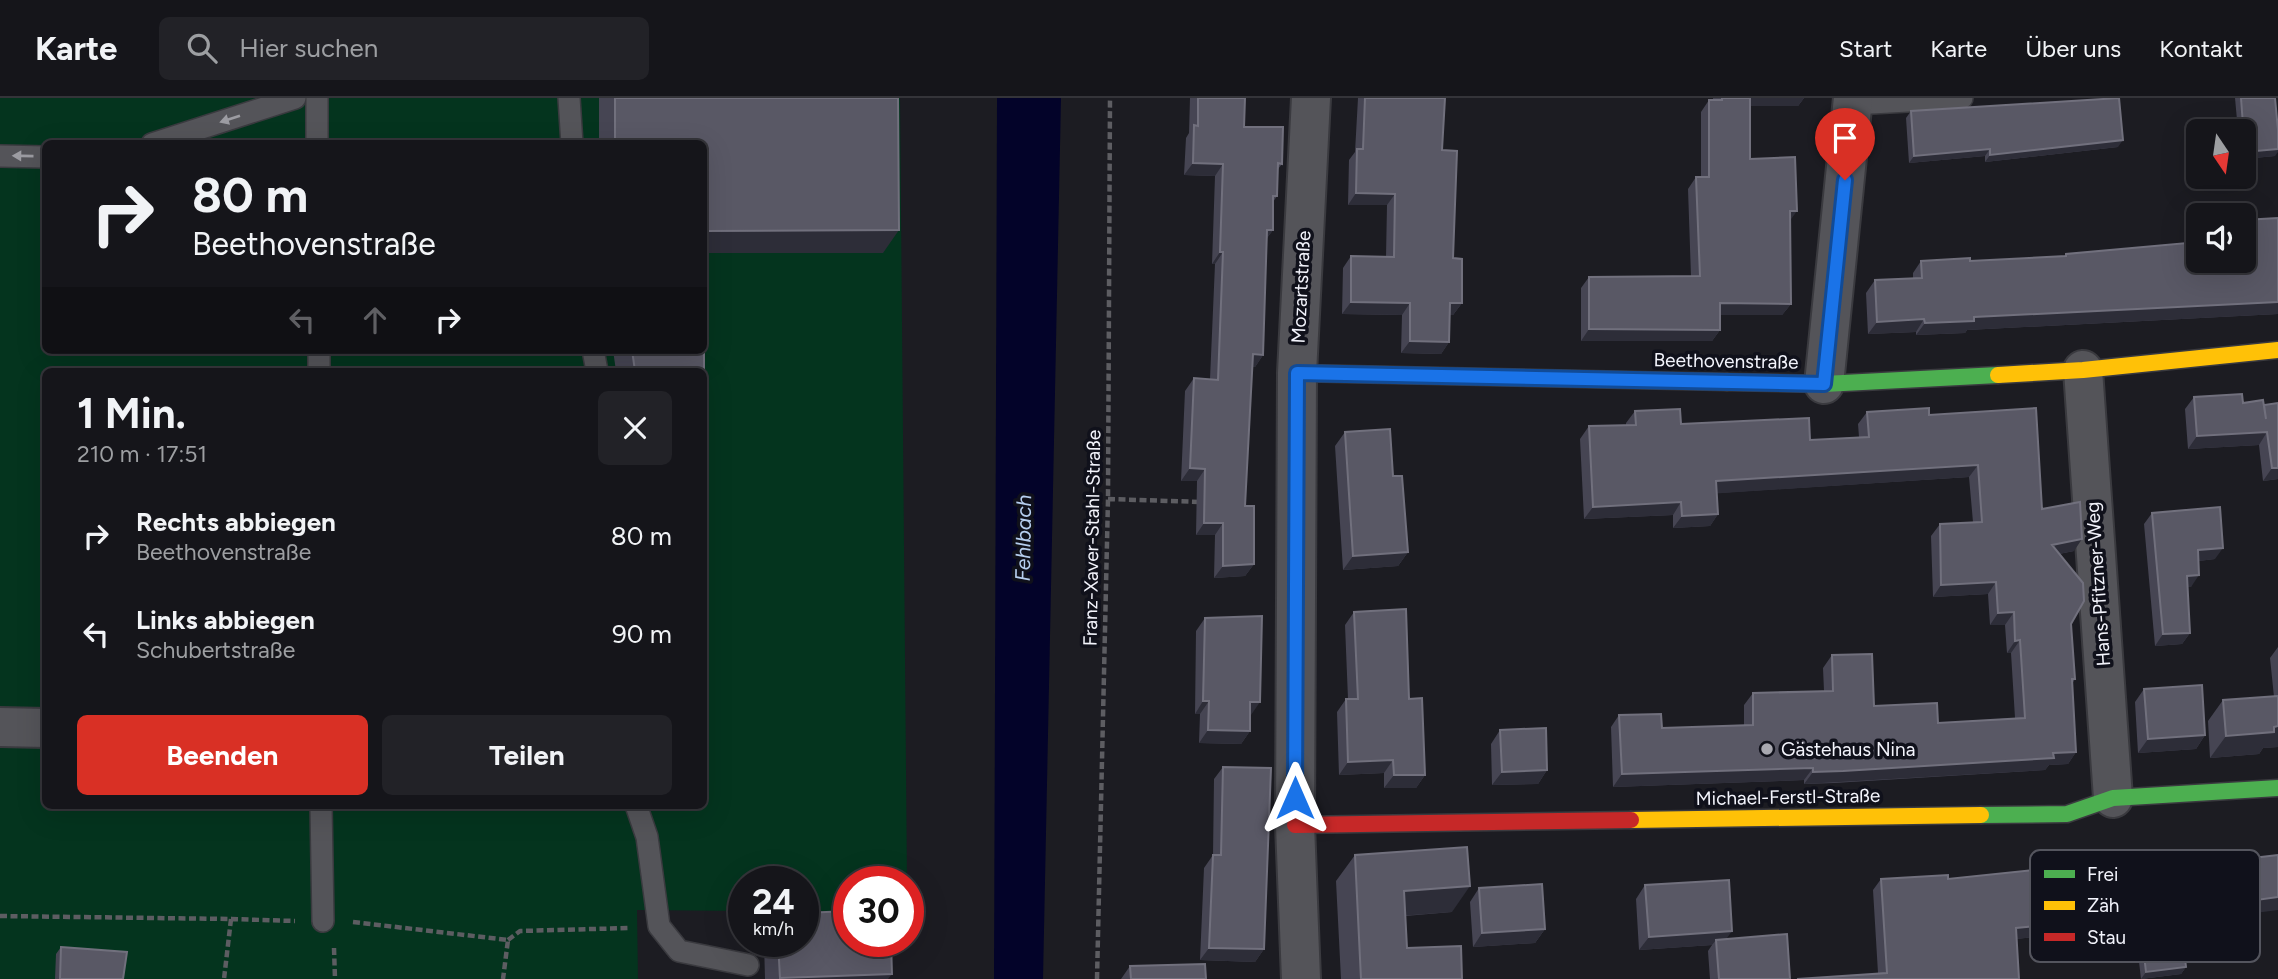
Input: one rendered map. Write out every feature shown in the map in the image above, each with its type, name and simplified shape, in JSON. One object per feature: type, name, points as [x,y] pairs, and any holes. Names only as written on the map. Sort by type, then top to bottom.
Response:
[{"type":"street","name":"Mozartstraße","points":[[1301,979],[1295,825],[1297,373],[1311,98]]},
{"type":"street","points":[[1824,384],[1853,101]]},
{"type":"street","name":"Beethovenstraße","points":[[1297,373],[1824,384],[2083,370],[2278,351]]},
{"type":"street","name":"Hans-Pfitzner-Weg","points":[[2083,370],[2113,798]]},
{"type":"street","points":[[0,727],[42,727]]},
{"type":"street","name":"Michael-Ferstl-Straße","points":[[1295,825],[2067,814],[2113,798],[2278,788]]},
{"type":"lane","points":[[164,140],[295,98]]},
{"type":"lane","points":[[317,98],[317,140]]},
{"type":"lane","points":[[569,98],[572,140]]},
{"type":"lane","points":[[1853,101],[1962,98]]},
{"type":"lane","points":[[0,156],[42,157]]},
{"type":"lane","points":[[321,809],[323,921]]},
{"type":"lane","points":[[637,809],[647,837],[659,926],[679,951],[748,965]]},
{"type":"path","name":"Franz-Xaver-Stahl-Straße","points":[[1097,979],[1108,499],[1110,98]]},
{"type":"path","points":[[1108,499],[1202,502]]},
{"type":"path","points":[[0,916],[334,920],[508,940],[520,931],[659,926]]},
{"type":"path","points":[[223,979],[231,919]]},
{"type":"path","points":[[503,979],[508,940]]},
{"type":"green space","points":[[0,98],[900,98],[907,866],[833,866],[833,911],[819,911],[819,866],[728,866],[728,911],[637,910],[638,979],[0,979],[0,743],[42,743],[42,809],[707,809],[707,368],[42,368],[42,732],[0,733]]},
{"type":"water","name":"Fehlbach","points":[[997,98],[1061,98],[1043,979],[994,979]]},
{"type":"building","points":[[615,98],[898,98],[899,230],[707,231],[707,140],[615,140]]},
{"type":"building","points":[[1198,98],[1245,98],[1244,127],[1283,127],[1282,164],[1278,163],[1277,196],[1273,196],[1273,230],[1267,230],[1263,355],[1253,354],[1245,506],[1254,506],[1254,564],[1223,566],[1223,523],[1204,523],[1205,469],[1190,468],[1194,378],[1218,380],[1223,252],[1220,252],[1223,164],[1193,163],[1194,125],[1198,126]]},
{"type":"building","points":[[1365,98],[1445,98],[1442,150],[1457,151],[1453,258],[1462,259],[1462,303],[1450,303],[1449,342],[1410,341],[1410,303],[1351,302],[1351,256],[1394,257],[1395,194],[1356,193],[1357,149],[1363,149]]},
{"type":"building","points":[[1750,98],[1750,159],[1795,157],[1797,211],[1790,211],[1791,304],[1720,303],[1720,330],[1589,329],[1589,277],[1700,276],[1696,177],[1709,177],[1709,100]]},
{"type":"building","points":[[2119,98],[2123,140],[1990,155],[1990,149],[1914,156],[1911,111]]},
{"type":"building","points":[[2241,98],[2275,98],[2278,149],[2256,151],[2256,119],[2243,119]]},
{"type":"building","points":[[2278,218],[2278,302],[1974,317],[1974,321],[1925,323],[1924,319],[1877,322],[1875,280],[1922,278],[1921,261],[2066,256],[2186,243],[2186,273],[2256,273],[2256,219]]},
{"type":"building","points":[[633,354],[704,354],[704,368],[635,368]]},
{"type":"building","points":[[2242,394],[2243,403],[2263,400],[2266,419],[2264,405],[2278,403],[2278,468],[2272,468],[2267,432],[2197,436],[2194,397]]},
{"type":"building","points":[[1929,408],[1929,415],[2036,408],[2042,509],[2080,502],[2082,539],[2052,545],[2083,583],[2084,601],[2071,624],[2076,752],[2053,753],[2054,758],[1843,771],[1813,772],[1813,768],[1622,774],[1619,715],[1661,714],[1662,728],[1753,725],[1753,693],[1833,691],[1832,655],[1872,654],[1874,706],[1937,703],[1938,723],[2025,718],[2020,640],[2015,641],[2014,612],[1998,613],[1996,582],[1941,585],[1940,524],[1982,522],[1978,465],[1716,481],[1718,514],[1682,516],[1681,502],[1593,507],[1589,426],[1636,425],[1635,411],[1680,409],[1681,424],[1809,418],[1810,440],[1869,437],[1867,412]]},
{"type":"building","points":[[1390,429],[1393,476],[1402,476],[1408,552],[1353,556],[1345,432]]},
{"type":"building","points":[[2220,507],[2223,548],[2198,550],[2199,575],[2187,576],[2190,633],[2163,634],[2152,513]]},
{"type":"building","points":[[1406,609],[1409,699],[1422,698],[1425,775],[1394,775],[1393,760],[1348,762],[1346,699],[1358,699],[1354,612]]},
{"type":"building","points":[[1262,616],[1260,702],[1250,702],[1250,731],[1208,730],[1209,701],[1203,701],[1205,618]]},
{"type":"building","points":[[2202,685],[2205,735],[2148,739],[2144,689]]},
{"type":"building","points":[[2278,696],[2278,726],[2274,727],[2274,732],[2226,736],[2223,700]]},
{"type":"building","points":[[1546,728],[1547,770],[1502,772],[1500,730]]},
{"type":"building","points":[[1223,767],[1271,768],[1264,949],[1209,948],[1213,855],[1221,855]]},
{"type":"building","points":[[1467,847],[1470,886],[1404,891],[1407,948],[1461,946],[1462,979],[1361,979],[1355,855]]},
{"type":"building","points":[[2278,855],[2278,897],[2260,899],[2260,857]]},
{"type":"building","points":[[2030,870],[2030,927],[2016,928],[2019,979],[1797,979],[1887,973],[1881,879],[1948,875],[1948,879]]},
{"type":"building","points":[[1729,880],[1732,931],[1649,937],[1645,885]]},
{"type":"building","points":[[1542,884],[1545,929],[1482,933],[1479,888]]},
{"type":"building","points":[[819,912],[833,912],[833,957],[891,957],[892,974],[780,978],[779,957],[819,957]]},
{"type":"building","points":[[1787,934],[1790,979],[1719,979],[1716,940]]},
{"type":"building","points":[[61,947],[127,952],[123,979],[60,979]]},
{"type":"building","points":[[2145,962],[2185,962],[2186,967],[2146,972]]},
{"type":"building","points":[[1205,964],[1206,979],[1131,979],[1130,966]]},
{"type":"traffic: fast","points":[[1727,382],[1824,384],[1998,375]]},
{"type":"traffic: fast","points":[[1981,815],[2067,814],[2113,798],[2278,788]]},
{"type":"traffic: slow","points":[[1998,375],[2083,370],[2278,350]]},
{"type":"traffic: slow","points":[[1297,373],[1727,382]]},
{"type":"traffic: slow","points":[[1631,820],[1981,815]]},
{"type":"traffic: jam","points":[[1295,825],[1631,820]]},
{"type":"place","name":"Gästehaus Nina","points":[[1767,749]]},
{"type":"route","points":[[1295,798],[1297,373],[1824,384],[1845,180]]}]
